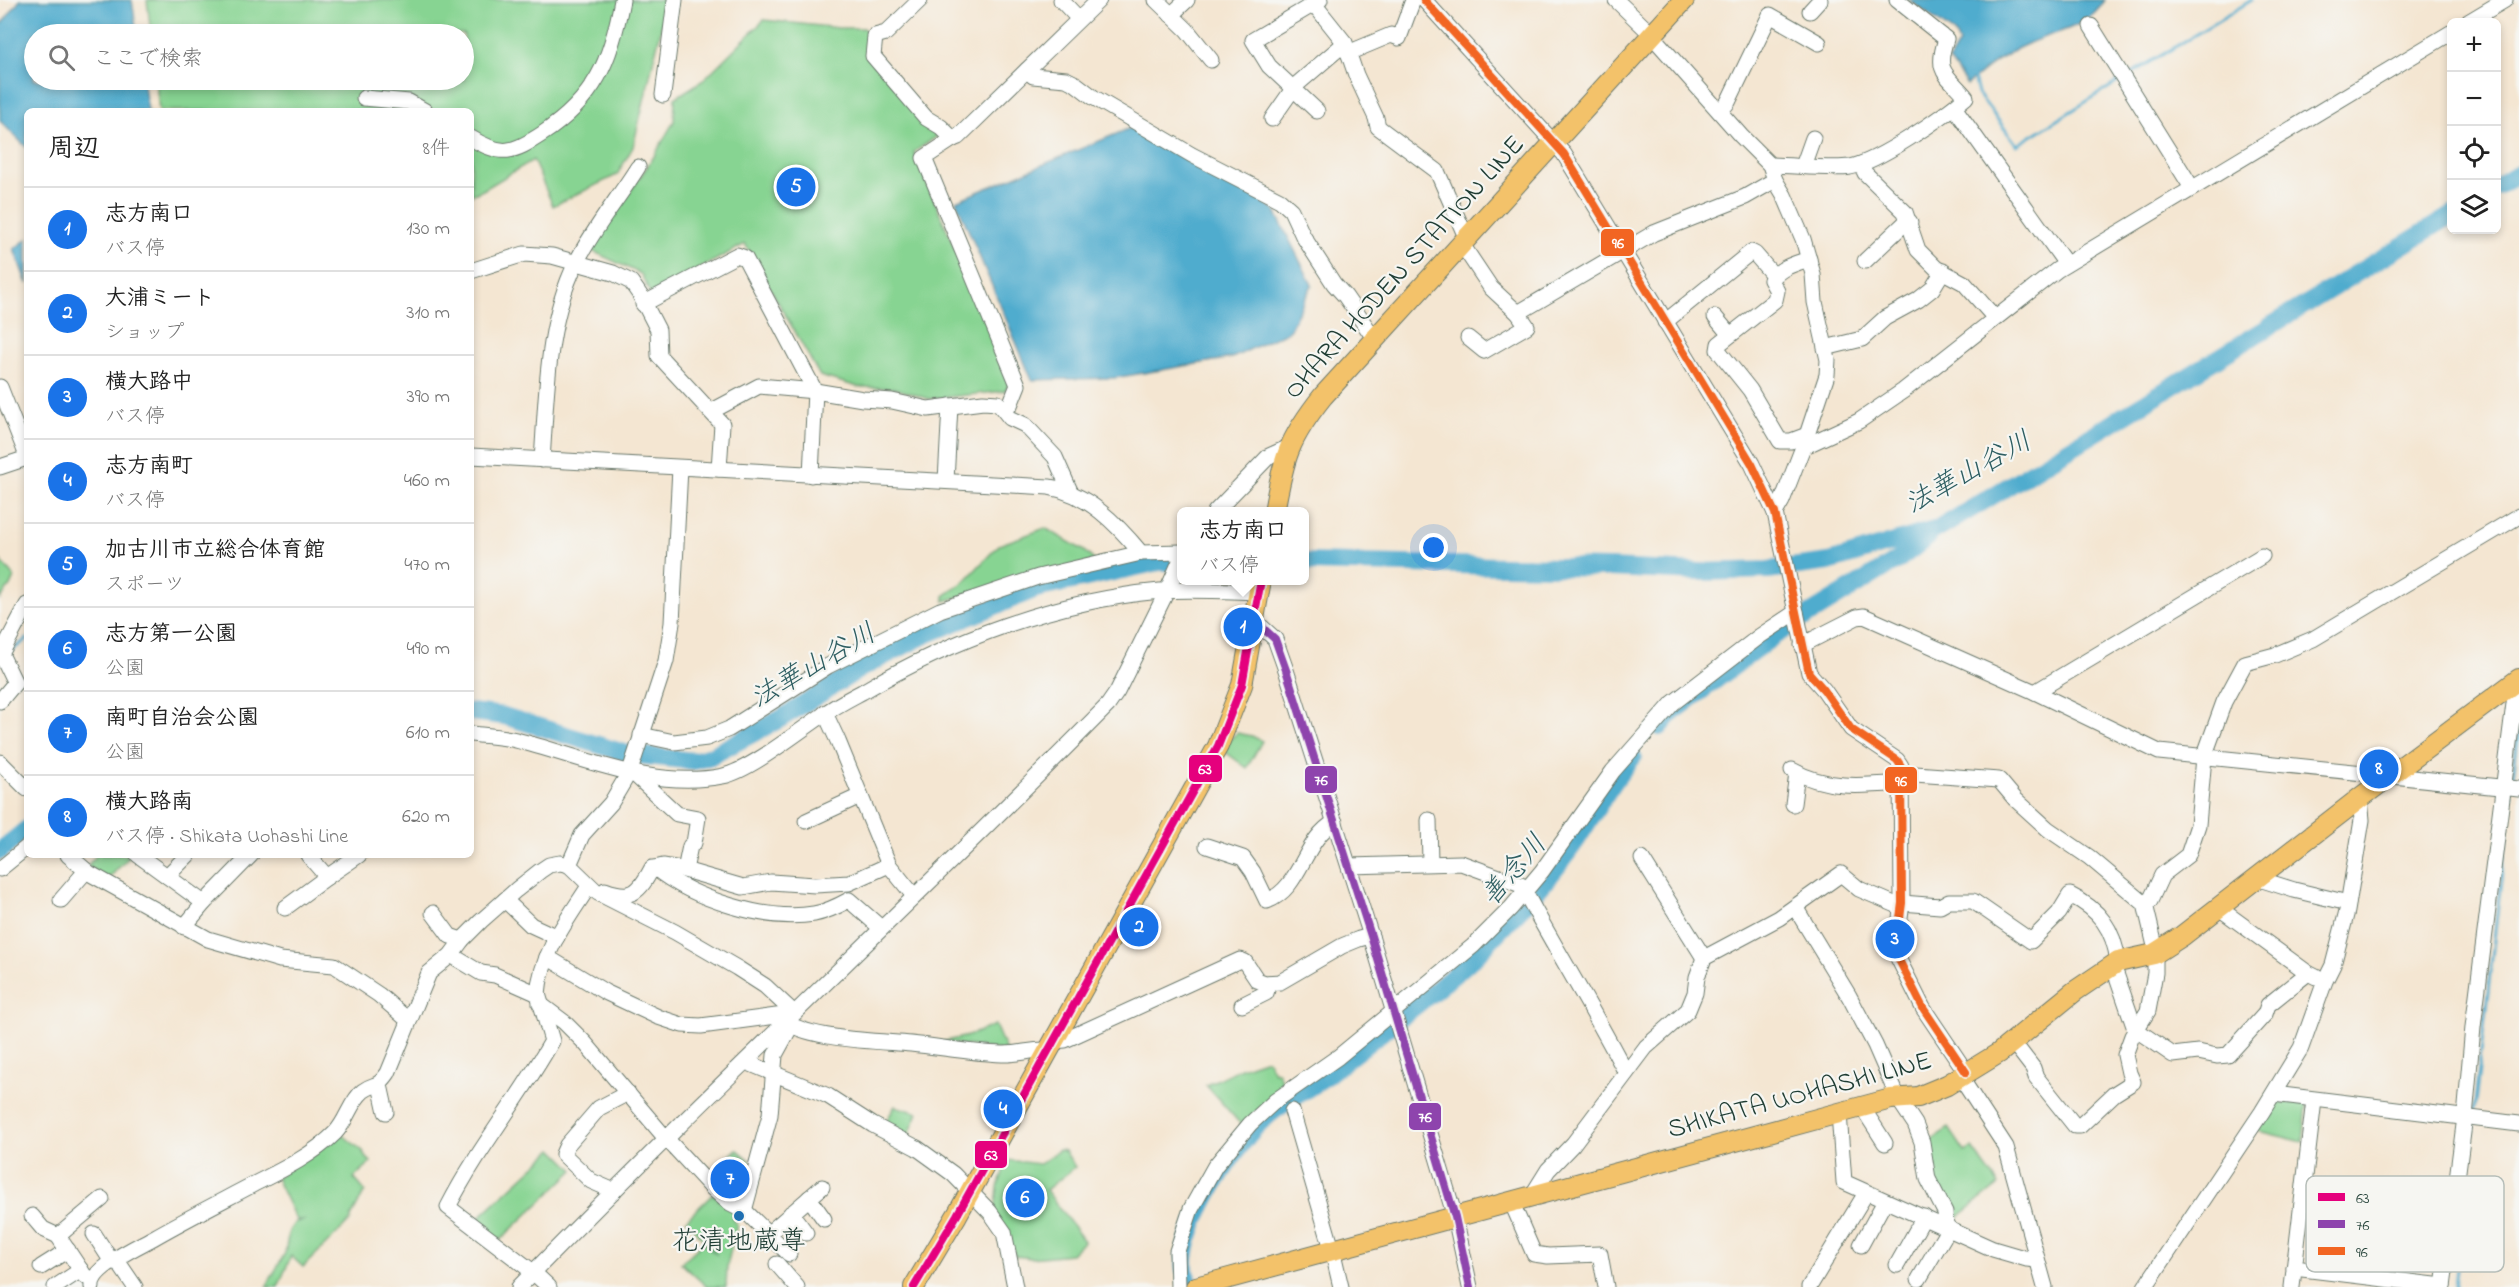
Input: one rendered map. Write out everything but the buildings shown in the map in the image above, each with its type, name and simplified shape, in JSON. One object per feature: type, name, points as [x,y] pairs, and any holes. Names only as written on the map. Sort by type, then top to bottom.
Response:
[{"type":"main road","name":"OHARA HODEN STATION LINE","points":[[1275,507],[1282,467],[1289,447],[1299,426],[1316,404],[1684,0]]},
{"type":"main road","points":[[914,1287],[1218,746],[1242,685],[1260,586]]},
{"type":"main road","name":"SHIKATA UOHASHI LINE","points":[[1200,1286],[1533,1194],[1574,1186],[1862,1107],[1925,1094],[1999,1053],[2075,992],[2115,964],[2154,954],[2219,908],[2518,675]]},
{"type":"street","points":[[474,140],[488,149],[501,152],[515,150],[554,126],[579,105],[605,64],[622,0]]},
{"type":"street","points":[[663,95],[675,0]]},
{"type":"street","points":[[920,0],[886,33],[875,36],[873,56],[926,118],[941,127],[953,139]]},
{"type":"street","points":[[1061,0],[1078,18]]},
{"type":"street","points":[[1010,405],[1018,385],[924,158],[958,137],[1099,0]]},
{"type":"street","points":[[1156,0],[1187,30],[1211,60]]},
{"type":"street","points":[[1171,15],[1187,0]]},
{"type":"street","points":[[1272,119],[1292,89],[1347,48],[1391,35],[1399,39],[1413,0]]},
{"type":"street","points":[[1424,0],[1564,154],[1752,464],[1774,513],[1809,673],[1824,690],[1840,716],[1860,736],[1897,760],[1901,766],[1902,905],[1896,949],[1900,966],[2006,1147],[2045,1287]]},
{"type":"street","points":[[1616,0],[1770,165],[1803,239],[1826,348],[1827,375],[1782,501],[1774,513]]},
{"type":"street","points":[[1770,165],[1847,168],[1861,164],[1883,153],[1954,107],[1965,97],[1943,71],[1940,64],[1946,39],[1897,0]]},
{"type":"street","points":[[2475,18],[2505,0]]},
{"type":"street","points":[[1317,111],[1269,66],[1253,40],[1317,2],[1347,48],[1356,75],[1376,118],[1377,127],[1437,171],[1463,240],[1491,288],[1518,313],[1527,326],[1484,351],[1468,338]]},
{"type":"street","points":[[1720,112],[1728,102],[1770,15],[1819,43]]},
{"type":"street","points":[[2091,26],[2192,188]]},
{"type":"street","points":[[1809,260],[1784,268],[1774,276],[1771,280],[1778,295],[1775,300],[1719,344],[1718,351],[1750,390],[1780,441],[1805,441],[1859,421],[1903,391],[2066,264],[2447,34]]},
{"type":"street","points":[[1027,70],[1033,76],[1066,79],[1076,84],[1093,97],[1192,155],[1280,200],[1291,210],[1303,236],[1334,284],[1374,338]]},
{"type":"street","points":[[364,98],[409,102],[420,108]]},
{"type":"street","points":[[1954,107],[2066,264]]},
{"type":"street","points":[[1803,166],[1813,138]]},
{"type":"street","points":[[1861,164],[1865,173],[1905,212],[1918,250],[1943,272],[1964,283],[1995,318]]},
{"type":"street","points":[[542,460],[552,333],[562,297],[576,263],[638,167]]},
{"type":"street","points":[[1518,313],[1654,232],[1745,197],[1775,180]]},
{"type":"street","points":[[1865,261],[1906,222],[1910,222]]},
{"type":"street","points":[[1665,322],[1751,252],[1774,276]]},
{"type":"street","points":[[474,270],[524,254],[552,256],[613,273],[631,282],[658,330],[659,356],[722,424],[719,469]]},
{"type":"street","points":[[643,304],[737,255],[745,258],[815,391],[811,475]]},
{"type":"street","points":[[1826,348],[1862,339],[1886,318],[1918,300],[1932,289],[1943,272]]},
{"type":"street","points":[[1716,317],[1730,335]]},
{"type":"street","points":[[712,411],[759,386],[892,401],[928,410],[983,402],[998,403],[1010,418],[1025,425],[1055,457],[1070,491]]},
{"type":"street","points":[[0,387],[24,449]]},
{"type":"street","points":[[946,482],[950,406]]},
{"type":"street","points":[[1220,507],[1269,456],[1289,447]]},
{"type":"street","points":[[474,456],[1049,487],[1070,491],[1088,501],[1141,553]]},
{"type":"street","points":[[0,467],[24,458]]},
{"type":"street","points":[[569,865],[582,835],[611,803],[633,766],[666,661],[672,623],[680,468]]},
{"type":"street","points":[[2150,901],[2162,875],[2188,855],[2198,825],[2204,757],[2224,702],[2245,663],[2275,655],[2313,639],[2519,516]]},
{"type":"street","points":[[641,735],[674,742],[707,738],[729,729],[828,666],[940,610],[1038,577],[1141,553],[1177,552]]},
{"type":"street","points":[[2035,692],[2262,556]]},
{"type":"street","points":[[519,1287],[881,928],[1011,803],[1107,705],[1117,692],[1177,568]]},
{"type":"street","points":[[474,734],[512,739],[610,768],[633,766],[657,778],[690,780],[726,776],[761,757],[825,713],[884,679],[968,639],[1077,605],[1167,591],[1223,590],[1260,586]]},
{"type":"street","points":[[0,701],[15,683],[1,654],[24,610]]},
{"type":"street","points":[[1178,1287],[1176,1257],[1186,1221],[1198,1194],[1229,1148],[1259,1113],[1338,1057],[1464,954],[1524,892],[1575,826],[1613,771],[1673,703],[1760,636],[1796,614]]},
{"type":"street","points":[[1801,640],[1864,616],[2035,692],[2159,752],[2513,788]]},
{"type":"street","points":[[1254,620],[1275,639],[1335,822],[1455,1217],[1470,1287]]},
{"type":"street","points":[[2461,1176],[2471,1118],[2473,1027],[2513,788],[2518,675]]},
{"type":"street","points":[[825,713],[889,865],[914,896]]},
{"type":"street","points":[[1,765],[24,786]]},
{"type":"street","points":[[633,766],[677,814],[698,818],[694,843],[690,846],[685,870]]},
{"type":"street","points":[[1793,804],[1795,771],[1844,786],[1901,778],[1999,780],[2015,799],[2048,829],[2089,857],[2145,904],[2155,946],[2155,973],[2151,1002],[2145,1019],[2127,1046],[2125,1055],[2133,1082],[2106,1100],[2080,1126],[2075,1126],[2036,1077],[2033,1068],[2013,1042]]},
{"type":"street","points":[[806,821],[860,796]]},
{"type":"street","points":[[2145,1287],[2274,1094],[2301,1048],[2333,965],[2348,903],[2362,820],[2360,798]]},
{"type":"street","points":[[1429,820],[1430,863]]},
{"type":"street","points":[[1207,846],[1243,858],[1253,872],[1267,901],[1284,891],[1323,828],[1335,822]]},
{"type":"street","points":[[0,869],[24,850]]},
{"type":"street","points":[[71,858],[86,871],[208,939],[266,957],[334,965],[379,995],[409,1021]]},
{"type":"street","points":[[142,858],[204,903]]},
{"type":"street","points":[[167,876],[185,858]]},
{"type":"street","points":[[184,927],[248,858]]},
{"type":"street","points":[[311,858],[327,877]]},
{"type":"street","points":[[285,908],[355,858]]},
{"type":"street","points":[[1642,859],[1704,958]]},
{"type":"street","points":[[55,1287],[88,1279],[165,1230],[288,1166],[336,1132],[356,1099],[365,1090],[380,1085],[388,1073],[429,973],[451,955],[462,939],[505,900],[549,866],[560,863],[569,865],[591,887],[738,968],[765,986],[790,1020]]},
{"type":"street","points":[[1349,866],[1461,863],[1521,885],[1533,910],[1594,1011],[1626,1073]]},
{"type":"street","points":[[591,887],[628,895],[639,890],[652,868],[663,866],[743,887],[771,882],[815,885],[849,883],[889,865]]},
{"type":"street","points":[[655,868],[692,891],[746,909],[782,914],[814,914],[849,900],[881,928]]},
{"type":"street","points":[[61,900],[86,871]]},
{"type":"street","points":[[1533,1194],[1548,1170],[1573,1144],[1653,1039],[1682,1018],[1688,1010],[1704,958],[1779,918],[1841,874],[1859,889],[1902,905],[1940,906],[1949,901],[1973,901],[2031,941],[2059,913],[2070,895],[2097,911],[2102,918],[2116,951],[2115,964],[2137,1031],[2173,1055],[2198,1052],[2217,1056],[2228,1055],[2265,1014],[2268,1005],[2308,973]]},
{"type":"street","points":[[2256,878],[2348,903]]},
{"type":"street","points":[[549,1287],[533,1272],[448,1207],[462,1178],[533,1074],[552,1041],[539,999],[547,957],[557,937],[591,887]]},
{"type":"street","points":[[505,900],[531,925],[557,937]]},
{"type":"street","points":[[1795,906],[1849,996],[1922,1142],[1928,1179],[1945,1212],[1948,1227],[1919,1280]]},
{"type":"street","points":[[2219,908],[2308,973],[2325,981]]},
{"type":"street","points":[[433,913],[450,936],[462,939]]},
{"type":"street","points":[[547,957],[605,992],[658,1017],[682,1025],[701,1026],[784,1015],[812,1032],[850,1039],[1004,1054],[1050,1046],[1065,1040],[1239,960],[1245,962],[1257,980],[1269,983],[1280,982],[1342,946],[1371,936]]},
{"type":"street","points":[[451,955],[481,973],[495,975],[539,999],[564,1022],[585,1043],[667,1139],[722,1197],[744,1211],[768,1234],[797,1287]]},
{"type":"street","points":[[1242,1005],[1266,993],[1269,983]]},
{"type":"street","points":[[744,1211],[770,1115],[775,1054],[790,1020]]},
{"type":"street","points":[[746,1062],[828,1096],[873,1125],[917,1148],[953,1174],[1004,1232],[1015,1287]]},
{"type":"street","points":[[380,1085],[386,1112]]},
{"type":"street","points":[[614,1191],[591,1181],[563,1154],[567,1145],[599,1108],[628,1093]]},
{"type":"street","points":[[2274,1094],[2519,1124]]},
{"type":"street","points":[[2292,1287],[2314,1100]]},
{"type":"street","points":[[1862,1107],[1885,1143]]},
{"type":"street","points":[[1292,1111],[1341,1287]]},
{"type":"street","points":[[1839,1113],[1844,1182],[1993,1249],[2027,1260],[2037,1260]]},
{"type":"street","points":[[768,1234],[822,1186]]},
{"type":"street","points":[[1809,1287],[1866,1193]]},
{"type":"street","points":[[808,1198],[824,1219]]},
{"type":"street","points":[[58,1236],[102,1199]]},
{"type":"street","points":[[1511,1201],[1534,1254],[1548,1257],[1600,1254],[1606,1287]]},
{"type":"street","points":[[1861,1245],[1885,1201]]},
{"type":"street","points":[[791,1213],[806,1233]]},
{"type":"street","points":[[32,1216],[43,1229],[58,1236],[88,1279]]},
{"type":"street","points":[[1897,1265],[1924,1217]]},
{"type":"street","points":[[94,1234],[135,1287]]},
{"type":"street","points":[[41,1267],[68,1250]]},
{"type":"street","points":[[2294,1269],[2306,1270]]},
{"type":"street","points":[[2319,1272],[2443,1287],[2445,1272]]},
{"type":"green space","points":[[147,0],[668,0],[633,147],[617,175],[553,206],[533,160],[474,194],[474,108],[159,108],[157,90],[474,90],[474,24],[150,24]]},
{"type":"green space","points":[[764,20],[839,28],[863,28],[867,32],[867,56],[937,131],[936,137],[914,152],[1011,381],[1005,391],[929,399],[894,388],[858,387],[820,376],[745,244],[651,295],[641,274],[590,250],[653,158],[674,121],[675,98],[702,81]]},
{"type":"green space","points":[[1045,528],[1083,550],[1095,561],[944,601],[944,596],[964,582],[999,545]]},
{"type":"green space","points":[[0,560],[14,577],[0,599]]},
{"type":"green space","points":[[1237,733],[1262,741],[1247,768],[1224,751],[1229,740]]},
{"type":"green space","points":[[94,858],[128,858],[108,879],[87,866]]},
{"type":"green space","points":[[995,1025],[1006,1051],[942,1042],[968,1036]]},
{"type":"green space","points":[[1267,1059],[1274,1072],[1277,1071],[1287,1091],[1243,1127],[1206,1085],[1241,1068]]},
{"type":"green space","points":[[2275,1101],[2307,1104],[2303,1142],[2255,1130]]},
{"type":"green space","points":[[895,1106],[918,1113],[907,1139],[883,1127]]},
{"type":"green space","points":[[1949,1128],[1965,1152],[1972,1148],[1999,1185],[1949,1224],[1924,1144]]},
{"type":"green space","points":[[339,1132],[364,1152],[363,1154],[371,1162],[354,1178],[365,1191],[351,1220],[303,1267],[291,1256],[278,1287],[266,1287],[285,1253],[289,1231],[295,1222],[305,1220],[296,1220],[276,1178]]},
{"type":"green space","points":[[553,1149],[574,1170],[499,1241],[474,1222]]},
{"type":"green space","points":[[737,1149],[755,1165],[742,1207],[710,1176]]},
{"type":"green space","points":[[1059,1150],[1065,1151],[1075,1167],[1046,1190],[1084,1241],[1071,1254],[1031,1258],[1015,1256],[995,1212],[998,1187],[1007,1160],[1040,1164]]},
{"type":"green space","points":[[714,1193],[735,1211],[733,1219],[737,1224],[727,1266],[726,1287],[707,1287],[681,1263],[703,1243],[717,1255],[686,1220]]},
{"type":"water","points":[[20,0],[132,0],[136,24],[24,24],[24,90],[145,90],[148,108],[24,108],[24,145],[0,121],[0,26]]},
{"type":"water","points":[[1909,0],[2105,0],[2089,18],[2009,53],[1967,85],[1949,60],[1959,43],[1955,34]]},
{"type":"water","points":[[1135,126],[1274,209],[1312,285],[1289,331],[1232,358],[1114,378],[1032,380],[956,201]]},
{"type":"water","points":[[24,241],[24,276],[14,249]]},
{"type":"waterway","points":[[2129,75],[2252,0]]},
{"type":"waterway","points":[[1974,78],[1978,94],[2017,145],[2121,80]]},
{"type":"waterway","name":"法華山谷川","points":[[2501,184],[2519,173]]},
{"type":"waterway","name":"法華山谷川","points":[[1309,562],[1699,572],[1768,570],[1829,562],[1940,528],[2447,218]]},
{"type":"waterway","name":"善念川","points":[[1660,727],[1672,713],[1774,636],[1898,560],[1928,537]]},
{"type":"waterway","name":"法華山谷川","points":[[474,712],[504,716],[628,754],[694,761],[711,756],[780,719],[860,669],[923,636],[1036,589],[1159,562],[1177,562]]},
{"type":"waterway","points":[[10,652],[24,641]]},
{"type":"waterway","points":[[2512,784],[2519,727]]},
{"type":"waterway","name":"善念川","points":[[1192,1287],[1185,1271],[1186,1252],[1192,1229],[1216,1183],[1242,1143],[1269,1114],[1326,1076],[1474,957],[1554,871],[1577,840],[1610,787],[1633,757]]},
{"type":"waterway","points":[[2474,1112],[2511,794]]},
{"type":"waterway","name":"法華山谷川","points":[[0,851],[24,831]]},
{"type":"waterway","points":[[2467,1176],[2473,1122]]},
{"type":"waterway","points":[[2455,1287],[2457,1272]]},
{"type":"transit line","name":"96","points":[[1424,0],[1564,154],[1752,464],[1775,513],[1809,673],[1824,690],[1851,729],[1897,760],[1901,766],[1902,903],[1897,956],[1923,1008],[1966,1072]]},
{"type":"transit line","name":"63","points":[[914,1287],[957,1215],[1218,746],[1242,685],[1260,585]]},
{"type":"transit line","name":"76","points":[[1254,620],[1275,639],[1286,670],[1371,936],[1455,1217],[1470,1287]]},
{"type":"place","name":"加古川市立総合体育館","points":[[796,187]]},
{"type":"place","name":"志方南口","points":[[1243,627]]},
{"type":"place","name":"横大路南","points":[[2379,769]]},
{"type":"place","name":"大浦ミート","points":[[1139,927]]},
{"type":"place","name":"横大路中","points":[[1895,939]]},
{"type":"place","name":"志方南町","points":[[1003,1109]]},
{"type":"place","name":"南町自治会公園","points":[[730,1179]]},
{"type":"place","name":"志方第一公園","points":[[1025,1198]]},
{"type":"place","name":"花清地蔵尊","points":[[739,1216]]}]
